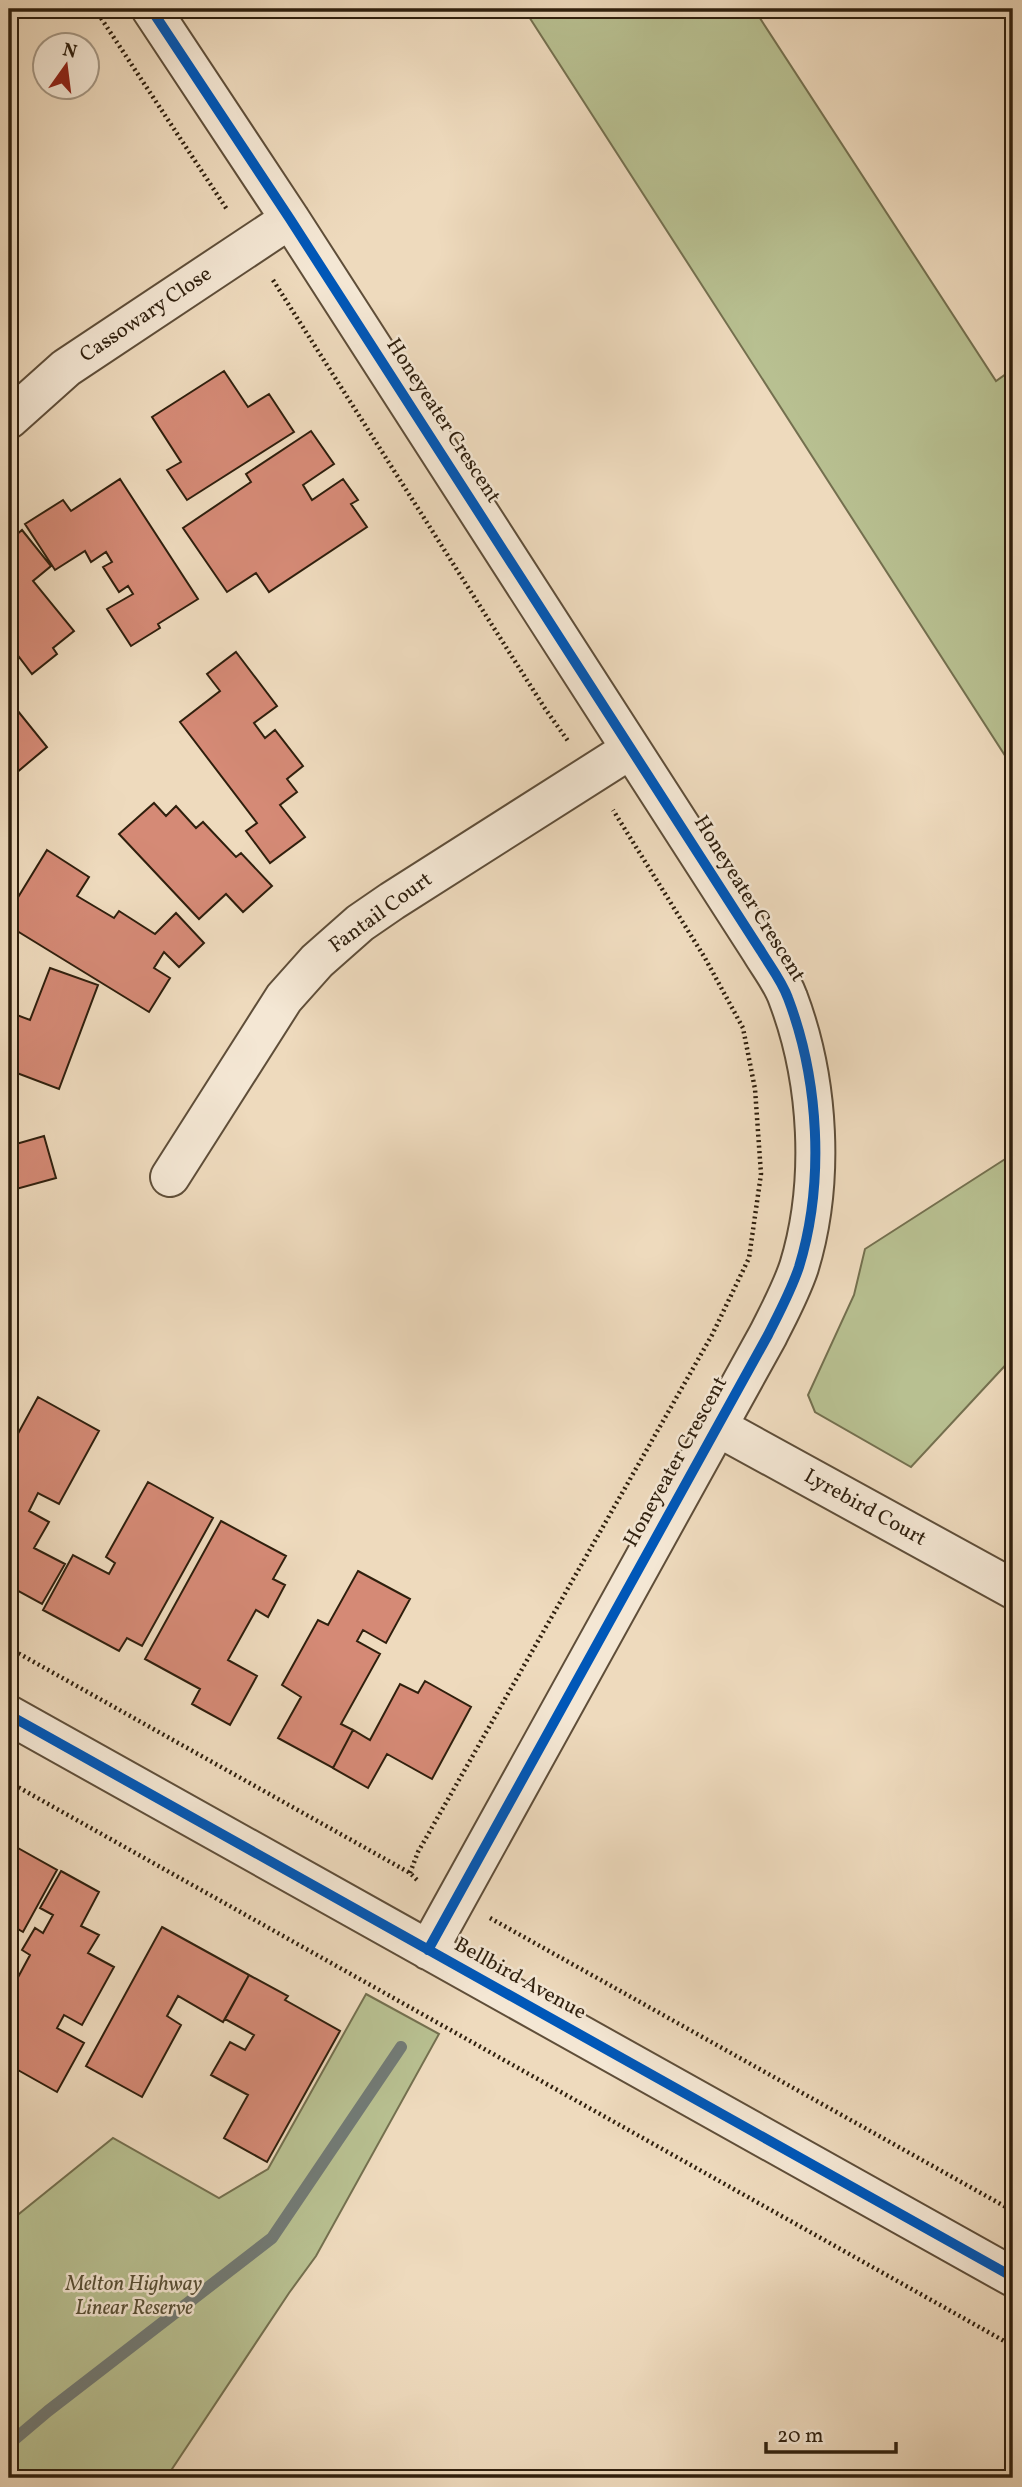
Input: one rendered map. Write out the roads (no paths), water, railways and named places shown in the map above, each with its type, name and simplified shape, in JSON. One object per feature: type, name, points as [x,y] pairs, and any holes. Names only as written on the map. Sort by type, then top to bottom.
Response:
[{"type":"street","name":"Honeyeater Crescent","points":[[151,9],[290,219],[761,951],[787,996],[801,1041],[811,1089],[814,1185],[808,1230],[798,1268],[768,1335],[429,1950]]},
{"type":"street","name":"Cassowary Close","points":[[9,419],[66,368],[290,219]]},
{"type":"street","name":"Fantail Court","points":[[170,1177],[284,998],[317,961],[371,916],[631,749]]},
{"type":"street","name":"Lyrebird Court","points":[[718,1427],[1013,1589]]},
{"type":"street","name":"Bellbird Avenue","points":[[9,1715],[1013,2277]]},
{"type":"waterway","points":[[9,2444],[272,2238],[401,2047]]},
{"type":"park label","name":"Melton Highway Linear Reserve","points":[[134,2296]]}]
